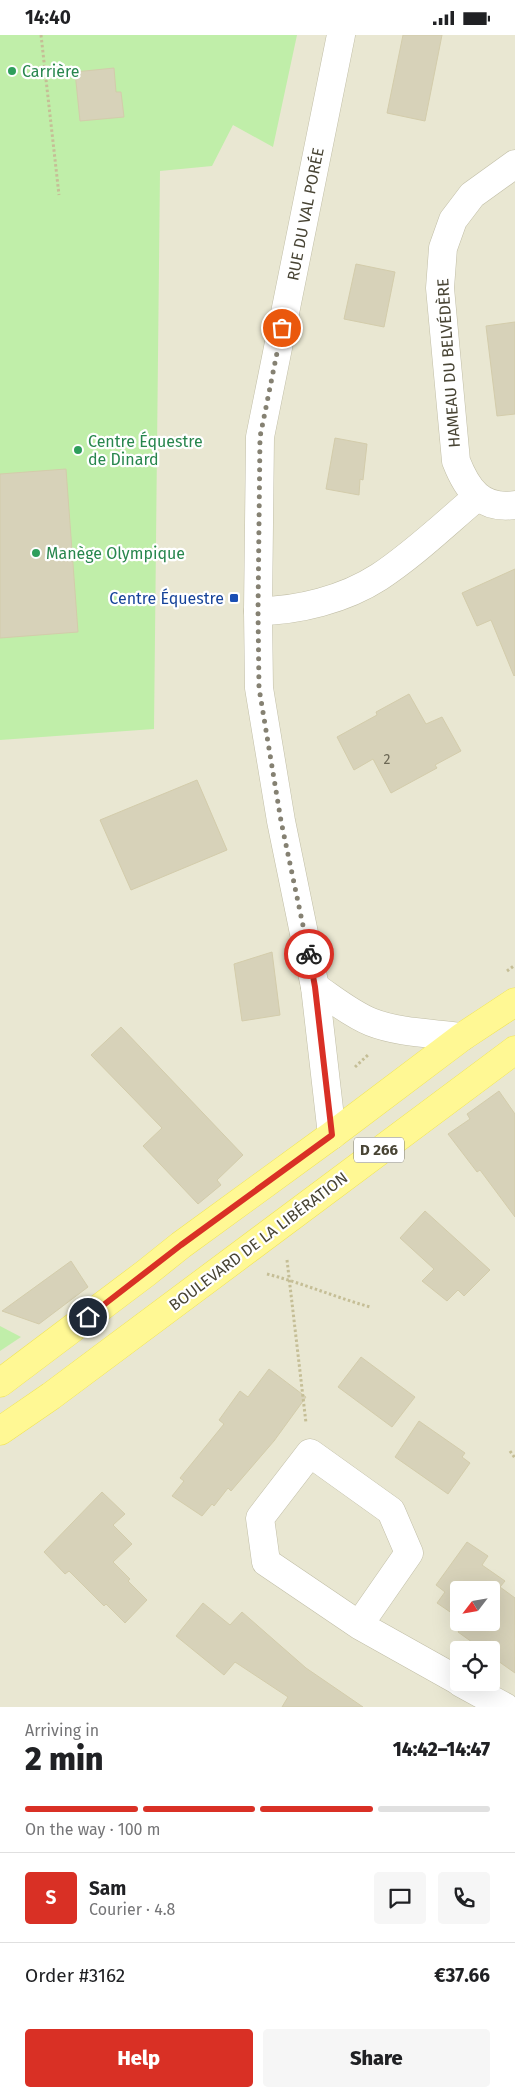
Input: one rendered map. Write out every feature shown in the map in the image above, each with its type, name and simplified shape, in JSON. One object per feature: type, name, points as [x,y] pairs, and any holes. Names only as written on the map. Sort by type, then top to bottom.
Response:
[{"type":"main road","name":"D 266","points":[[0,1383],[181,1245],[462,1037],[515,1002]]},
{"type":"main road","name":"BOULEVARD DE LA LIBÉRATION","points":[[0,1431],[51,1396],[515,1050]]},
{"type":"street","name":"RUE DU VAL PORÉE","points":[[332,1135],[315,987],[281,821],[259,688],[258,611],[260,437],[341,35]]},
{"type":"street","name":"HAMEAU DU BELVÉDÈRE","points":[[477,497],[464,483],[456,461],[440,288],[444,248],[453,220],[472,195],[515,164]]},
{"type":"street","points":[[258,611],[297,607],[344,595],[378,578],[477,497],[503,507],[515,505]]},
{"type":"street","points":[[315,987],[350,1010],[378,1025],[462,1037]]},
{"type":"street","points":[[358,1625],[409,1553],[391,1511],[310,1453],[260,1518],[266,1562],[358,1625],[450,1676]]},
{"type":"street","points":[[476,1691],[505,1707]]},
{"type":"path","points":[[41,35],[59,195]]},
{"type":"path","points":[[280,1224],[290,1280],[310,1453]]},
{"type":"path","points":[[290,1280],[370,1307]]},
{"type":"path","points":[[510,1451],[515,1458]]},
{"type":"shaded area","points":[[0,35],[515,35],[515,1707],[0,1707]]},
{"type":"green space","name":"Centre Équestre de Dinard","points":[[0,35],[297,35],[273,147],[233,125],[212,166],[160,171],[154,729],[0,740]]},
{"type":"green space","points":[[0,1326],[21,1337],[0,1351]]},
{"type":"building","points":[[403,35],[442,35],[425,121],[387,113]]},
{"type":"building","points":[[114,68],[116,92],[121,92],[124,117],[80,121],[75,72]]},
{"type":"building","points":[[356,264],[395,272],[384,327],[344,319]]},
{"type":"building","points":[[515,322],[515,414],[497,416],[486,326]]},
{"type":"building","points":[[335,438],[367,444],[363,480],[360,479],[359,495],[326,489]]},
{"type":"building","name":"Manège Olympique","points":[[66,469],[78,632],[0,638],[0,474]]},
{"type":"building","points":[[515,569],[514,676],[491,620],[477,626],[462,593]]},
{"type":"building","points":[[409,694],[426,724],[442,717],[461,751],[435,765],[437,768],[391,793],[373,759],[354,770],[337,737],[377,715],[376,712]]},
{"type":"building","points":[[197,780],[227,850],[131,890],[100,820]]},
{"type":"building","points":[[272,952],[280,1015],[242,1021],[234,964]]},
{"type":"building","points":[[121,1027],[243,1155],[217,1180],[221,1185],[198,1204],[143,1146],[162,1128],[91,1055]]},
{"type":"building","points":[[499,1091],[515,1114],[515,1217],[480,1170],[477,1172],[448,1134],[470,1119],[467,1114]]},
{"type":"building","points":[[425,1211],[490,1270],[464,1296],[458,1290],[447,1301],[422,1281],[434,1269],[400,1238]]},
{"type":"building","points":[[71,1261],[88,1287],[39,1324],[2,1311]]},
{"type":"building","points":[[361,1357],[415,1397],[392,1427],[338,1387]]},
{"type":"building","points":[[269,1369],[306,1397],[274,1441],[231,1491],[228,1488],[214,1506],[212,1504],[202,1516],[172,1496],[184,1481],[180,1478],[224,1424],[219,1420],[240,1391],[248,1397]]},
{"type":"building","points":[[419,1421],[465,1453],[462,1457],[470,1463],[448,1494],[395,1457]]},
{"type":"building","points":[[102,1492],[125,1514],[113,1525],[132,1544],[113,1562],[147,1600],[125,1623],[106,1604],[104,1606],[69,1571],[65,1574],[44,1552]]},
{"type":"building","points":[[467,1542],[488,1556],[482,1565],[505,1581],[500,1587],[500,1581],[450,1581],[450,1612],[437,1603],[445,1592],[436,1585]]},
{"type":"building","points":[[500,1587],[515,1598],[515,1673],[500,1662],[500,1641],[470,1641],[458,1632],[500,1631]]},
{"type":"building","points":[[203,1603],[230,1625],[242,1612],[306,1668],[363,1707],[282,1707],[288,1697],[235,1662],[224,1675],[176,1636]]},
{"type":"way so far","points":[[282,328],[260,437],[259,688],[281,821],[309,954]]},
{"type":"place","name":"Carrière","points":[[12,71]]},
{"type":"place","name":"Centre Équestre de Dinard","points":[[78,450]]},
{"type":"place","name":"Manège Olympique","points":[[36,553]]},
{"type":"place","name":"Centre Équestre","points":[[234,598]]},
{"type":"route","points":[[88,1317],[181,1245],[332,1135],[315,987],[309,954]]}]
